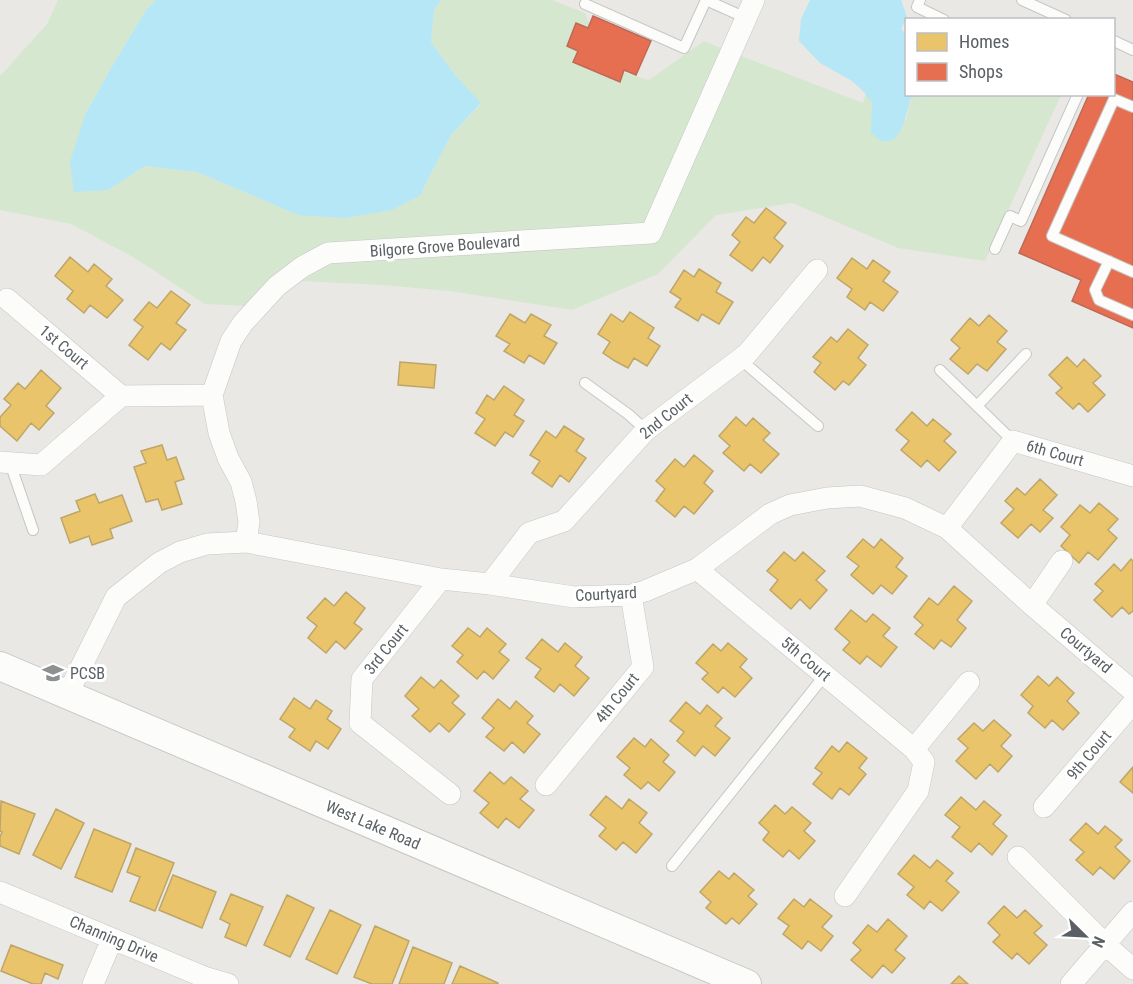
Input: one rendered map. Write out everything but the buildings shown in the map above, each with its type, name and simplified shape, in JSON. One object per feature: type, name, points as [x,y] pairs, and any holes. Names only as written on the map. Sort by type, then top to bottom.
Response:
[{"type":"street","name":"Bilgore Grove Boulevard","points":[[246,542],[249,522],[246,501],[241,482],[228,458],[219,433],[212,395],[231,341],[243,323],[277,286],[302,267],[328,254],[651,233],[750,9]]},
{"type":"street","name":"2nd Court","points":[[490,584],[529,534],[564,520],[646,430],[747,354],[818,270]]},
{"type":"street","name":"1st Court","points":[[7,299],[121,396]]},
{"type":"street","points":[[5,462],[41,465],[121,396],[212,395]]},
{"type":"street","name":"6th Court","points":[[947,528],[1013,441],[1133,476]]},
{"type":"street","name":"Courtyard","points":[[67,695],[116,597],[159,563],[180,552],[207,544],[246,542],[441,579],[574,597],[631,596],[697,569],[770,514],[790,504],[860,496],[905,508],[947,528],[1032,605],[1133,690]]},
{"type":"street","points":[[1032,605],[1062,561]]},
{"type":"street","name":"5th Court","points":[[697,569],[914,749]]},
{"type":"street","name":"3rd Court","points":[[441,579],[362,679],[360,723],[450,794]]},
{"type":"street","name":"4th Court","points":[[546,785],[643,667],[631,596]]},
{"type":"street","name":"West Lake Road","points":[[0,666],[747,984]]},
{"type":"street","points":[[845,896],[918,791],[924,762],[914,749],[969,682]]},
{"type":"street","name":"9th Court","points":[[1044,807],[1133,703]]},
{"type":"street","points":[[1018,857],[1133,969]]},
{"type":"street","name":"Channing Drive","points":[[0,892],[204,977],[228,984]]},
{"type":"street","points":[[1071,984],[1133,912]]},
{"type":"street","points":[[93,984],[112,939]]},
{"type":"lane","points":[[585,4],[684,48],[706,0],[750,9]]},
{"type":"lane","points":[[920,0],[917,8],[940,18]]},
{"type":"lane","points":[[1022,0],[1062,18]]},
{"type":"lane","points":[[1115,42],[1133,50]]},
{"type":"lane","points":[[995,249],[1010,216],[1021,221],[1077,96]]},
{"type":"lane","points":[[1133,107],[1114,99],[1052,236],[1133,272]]},
{"type":"lane","points":[[1109,261],[1095,290],[1099,300],[1133,315]]},
{"type":"lane","points":[[977,406],[1026,354]]},
{"type":"lane","points":[[740,359],[818,426]]},
{"type":"lane","points":[[940,370],[1013,441]]},
{"type":"lane","points":[[585,383],[646,430]]},
{"type":"lane","points":[[5,462],[33,530]]},
{"type":"lane","points":[[672,867],[825,675]]},
{"type":"green space","points":[[58,0],[156,0],[146,10],[86,113],[108,189],[145,166],[197,172],[298,215],[421,195],[451,135],[481,104],[455,75],[431,42],[434,10],[441,0],[552,0],[585,13],[606,67],[649,80],[704,41],[721,48],[644,224],[326,244],[245,306],[205,304],[133,257],[71,224],[0,210],[0,76],[47,24]]},
{"type":"green space","points":[[741,56],[863,103],[865,96],[872,101],[872,113],[906,120],[911,98],[918,96],[1061,96],[985,261],[898,248],[792,203],[716,215],[658,274],[572,310],[450,291],[301,281],[331,263],[653,243],[660,238]]},
{"type":"water","points":[[156,0],[441,0],[434,10],[431,42],[455,75],[481,103],[451,135],[421,195],[392,210],[345,218],[298,215],[197,172],[145,166],[108,190],[74,192],[70,162],[86,113],[146,10]]},
{"type":"water","points":[[810,0],[901,0],[907,17],[901,29],[905,33],[905,96],[920,96],[911,98],[902,127],[896,137],[892,140],[881,141],[871,133],[872,101],[852,81],[820,63],[799,41],[801,19]]},
{"type":"place","name":"PCSB","points":[[53,673]]}]
